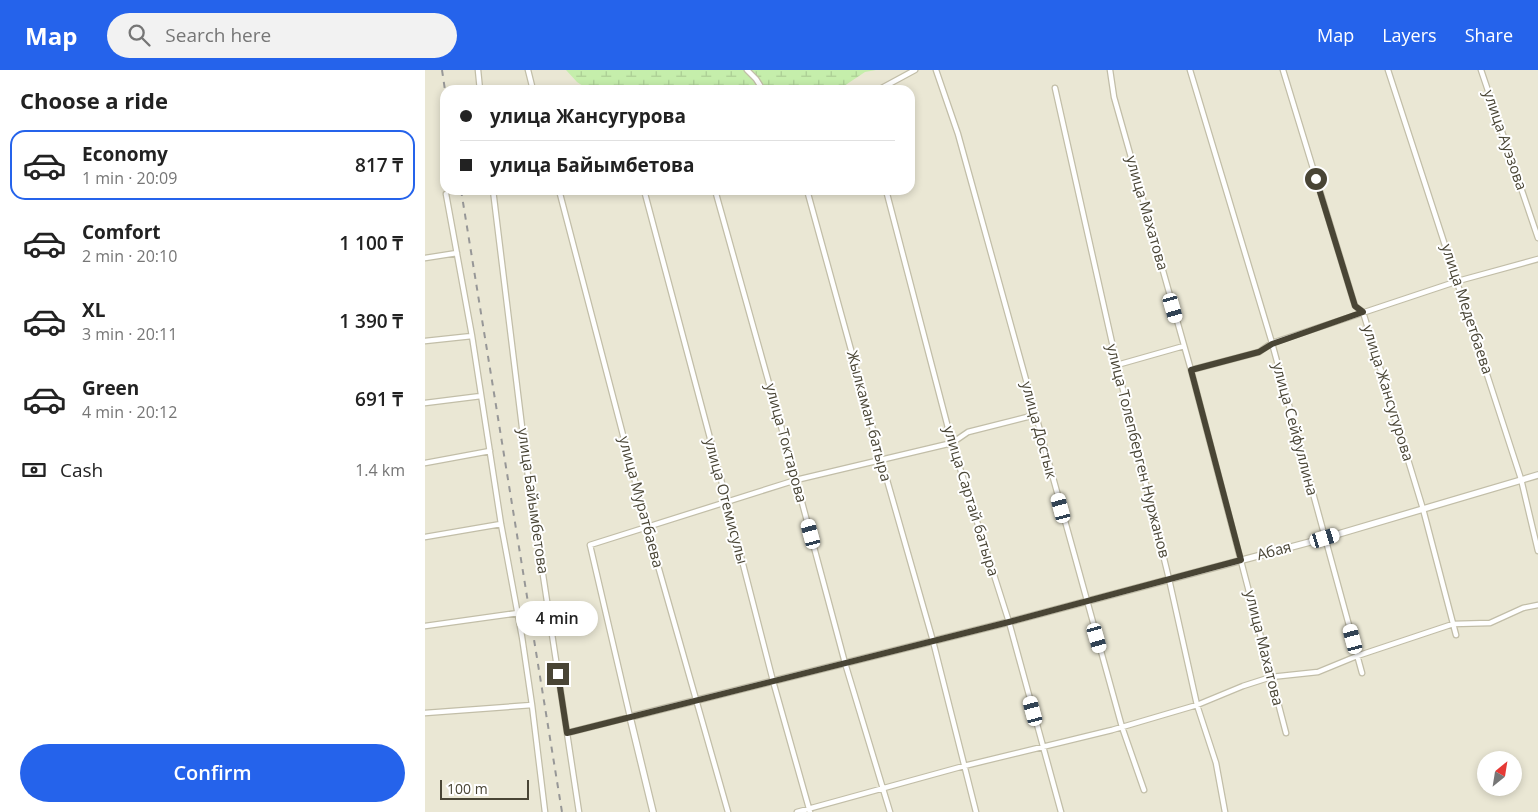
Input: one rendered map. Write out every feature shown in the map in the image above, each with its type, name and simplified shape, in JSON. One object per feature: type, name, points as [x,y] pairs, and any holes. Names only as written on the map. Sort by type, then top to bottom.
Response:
[{"type":"street","points":[[478,70],[480,85]]},
{"type":"street","points":[[528,70],[532,85]]},
{"type":"street","points":[[747,70],[756,78],[760,85]]},
{"type":"street","points":[[887,85],[915,70]]},
{"type":"street","name":"улица Достык","points":[[936,70],[958,134],[1122,728],[1144,790]]},
{"type":"street","name":"улица Махатова","points":[[1111,70],[1114,97],[1191,370],[1286,732]]},
{"type":"street","name":"улица Сейфуллина","points":[[1190,70],[1272,344],[1362,673]]},
{"type":"street","name":"улица Жансугурова","points":[[1283,70],[1355,306],[1363,312],[1423,509],[1456,635]]},
{"type":"street","name":"улица Медетбаева","points":[[1389,70],[1521,479],[1538,551]]},
{"type":"street","name":"улица Ауэзова","points":[[1481,70],[1538,238]]},
{"type":"street","name":"улица Толепберген Нуржанов","points":[[1055,88],[1117,365],[1169,579],[1197,705],[1216,763],[1225,812]]},
{"type":"street","points":[[446,195],[472,336],[501,524],[533,705],[545,812]]},
{"type":"street","name":"улица Байымбетова","points":[[494,195],[528,476],[579,812]]},
{"type":"street","name":"улица Муратбаева","points":[[560,195],[647,527],[728,812]]},
{"type":"street","name":"улица Отемисулы","points":[[645,195],[773,681],[810,810]]},
{"type":"street","name":"улица Токтарова","points":[[716,195],[845,663],[890,812]]},
{"type":"street","name":"Жылкаман батыра","points":[[808,195],[933,641],[976,812]]},
{"type":"street","name":"улица Сартай батыра","points":[[887,195],[952,443],[1009,622],[1061,812]]},
{"type":"street","points":[[425,258],[457,253]]},
{"type":"street","points":[[1191,370],[1259,352],[1272,344],[1363,312],[1458,281],[1538,259]]},
{"type":"street","points":[[425,341],[472,336]]},
{"type":"street","points":[[1117,365],[1184,346]]},
{"type":"street","points":[[425,403],[481,396]]},
{"type":"street","points":[[653,812],[590,545],[796,480],[952,443],[968,432],[1035,415]]},
{"type":"street","points":[[425,463],[490,451]]},
{"type":"street","name":"Абая","points":[[630,717],[1009,622],[1325,538],[1538,475]]},
{"type":"street","points":[[425,537],[501,524]]},
{"type":"street","points":[[797,812],[810,810],[964,766],[1122,728],[1197,705],[1271,677],[1318,672],[1357,656],[1453,624],[1490,623],[1523,608],[1538,605]]},
{"type":"street","points":[[425,626],[518,613]]},
{"type":"street","points":[[425,713],[533,705]]},
{"type":"street","points":[[567,733],[630,717]]},
{"type":"shaded area","points":[[425,70],[1538,70],[1538,812],[425,812]]},
{"type":"green space","points":[[566,70],[876,70],[865,72],[846,85],[582,85]]},
{"type":"railway","points":[[442,70],[444,85]]},
{"type":"railway","points":[[462,195],[562,812]]},
{"type":"route","points":[[558,674],[567,733],[1009,622],[1241,560],[1191,370],[1259,352],[1272,344],[1363,312],[1355,306],[1316,179]]}]
